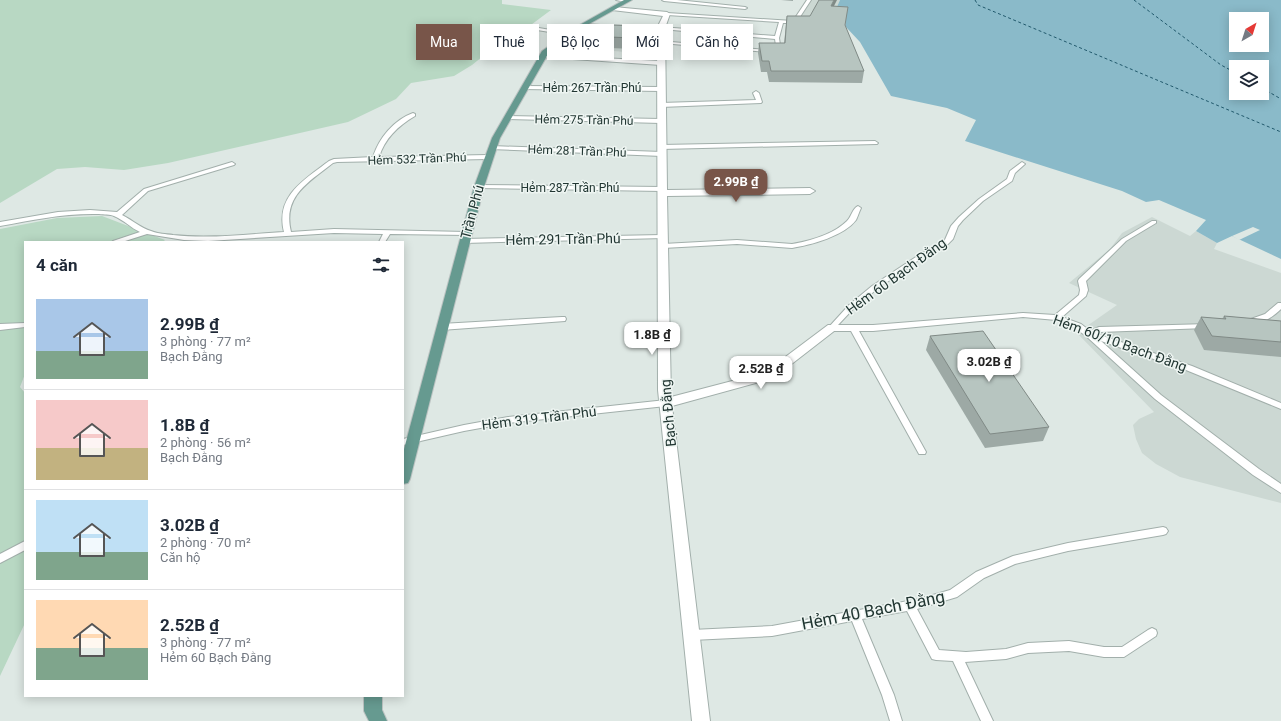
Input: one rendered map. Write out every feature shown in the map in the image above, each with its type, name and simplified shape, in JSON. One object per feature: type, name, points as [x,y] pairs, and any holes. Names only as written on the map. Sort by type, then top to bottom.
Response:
[{"type":"main road","name":"Trần Phú","points":[[585,24],[622,2]]},
{"type":"main road","name":"Trần Phú","points":[[404,471],[408,441],[488,158],[507,118],[543,56],[547,52]]},
{"type":"main road","points":[[373,697],[373,711],[378,721]]},
{"type":"street","points":[[622,2],[667,14]]},
{"type":"street","name":"Bạch Đằng","points":[[663,24],[667,14]]},
{"type":"street","name":"Bạch Đằng","points":[[661,62],[664,390],[701,721]]},
{"type":"street","points":[[662,191],[810,191]]},
{"type":"street","name":"Hẻm 60 Bạch Đằng","points":[[666,403],[763,377],[776,370],[832,328]]},
{"type":"lane","points":[[664,0],[745,8]]},
{"type":"lane","points":[[667,14],[794,22],[809,0]]},
{"type":"lane","points":[[673,43],[779,52],[777,38],[781,22]]},
{"type":"lane","points":[[673,29],[777,38]]},
{"type":"lane","points":[[543,56],[661,62]]},
{"type":"lane","name":"Hẻm 267 Trần Phú","points":[[524,88],[661,89]]},
{"type":"lane","points":[[661,105],[759,102],[756,93]]},
{"type":"lane","points":[[375,160],[379,146],[386,136],[394,128],[413,115]]},
{"type":"lane","name":"Hẻm 275 Trần Phú","points":[[507,118],[661,121]]},
{"type":"lane","name":"Hẻm 281 Trần Phú","points":[[492,148],[661,150],[875,143]]},
{"type":"lane","name":"Hẻm 532 Trần Phú","points":[[288,234],[284,223],[284,212],[287,201],[313,176],[332,162],[345,160],[442,157],[488,158]]},
{"type":"lane","points":[[118,215],[146,190],[232,164]]},
{"type":"lane","name":"Hẻm 60 Bạch Đằng","points":[[832,328],[843,313],[856,301],[926,253],[945,243],[952,235],[956,224],[972,208],[1010,180],[1012,172],[1022,164]]},
{"type":"lane","name":"Hẻm 287 Trần Phú","points":[[479,187],[662,191]]},
{"type":"lane","name":"Hẻm 291 Trần Phú","points":[[147,232],[184,238],[212,240],[334,231],[465,238],[737,242],[792,246],[801,245],[840,229],[852,220],[858,208]]},
{"type":"lane","points":[[0,224],[77,212],[104,212],[118,215],[131,222],[139,229],[147,232]]},
{"type":"lane","points":[[1057,318],[1082,296],[1084,290],[1082,281],[1124,240],[1154,222]]},
{"type":"lane","points":[[118,241],[147,232]]},
{"type":"lane","points":[[383,241],[387,233]]},
{"type":"lane","points":[[1242,323],[1257,321],[1276,312],[1281,305]]},
{"type":"lane","name":"Hẻm 60/10 Bạch Đằng","points":[[832,328],[854,329],[1023,316],[1057,318],[1078,326],[1089,334],[1189,368],[1281,406]]},
{"type":"lane","points":[[441,327],[562,319]]},
{"type":"lane","points":[[1089,334],[1106,330],[1211,325]]},
{"type":"lane","points":[[0,327],[24,326]]},
{"type":"lane","points":[[854,329],[922,452]]},
{"type":"lane","points":[[1089,334],[1158,397],[1256,472],[1281,489]]},
{"type":"lane","name":"Hẻm 319 Trần Phú","points":[[408,441],[464,428],[508,420],[666,403]]},
{"type":"lane","name":"Hẻm 40 Bạch Đằng","points":[[692,636],[772,631],[910,606],[953,594],[980,575],[1013,560],[1068,547],[1163,531]]},
{"type":"lane","points":[[0,559],[24,546]]},
{"type":"lane","points":[[910,606],[936,655],[957,657],[1006,654],[1028,648],[1069,646],[1104,652],[1124,652],[1152,633]]},
{"type":"lane","points":[[856,616],[888,695],[896,721]]},
{"type":"lane","points":[[957,657],[987,721]]},
{"type":"shaded area","points":[[806,0],[840,0],[833,16],[846,18],[845,26],[792,24]]},
{"type":"shaded area","points":[[614,33],[622,33],[622,52],[614,51]]},
{"type":"shaded area","points":[[1152,217],[1190,236],[1196,231],[1217,243],[1214,249],[1281,273],[1281,503],[1180,477],[1156,464],[1142,453],[1136,439],[1133,425],[1139,419],[1154,412],[1077,333],[1117,305],[1069,283],[1110,249],[1122,233]]},
{"type":"green space","points":[[0,0],[502,0],[502,4],[551,10],[532,24],[480,24],[480,59],[472,65],[454,76],[411,83],[396,99],[348,122],[168,163],[124,170],[85,167],[57,169],[0,203]]},
{"type":"green space","points":[[102,216],[165,240],[24,241],[24,377],[20,387],[24,392],[24,625],[0,676],[0,229],[57,218]]},
{"type":"water","points":[[840,0],[1281,0],[1281,259],[1232,236],[1217,243],[1196,231],[1206,220],[1159,200],[1146,202],[1122,191],[965,141],[976,120],[947,108],[891,96],[860,42],[845,26],[846,18],[833,16]]},
{"type":"pier","points":[[1253,227],[1260,230],[1239,240],[1232,236]]},
{"type":"building","points":[[819,0],[834,0],[831,6],[848,7],[845,25],[864,71],[771,71],[769,61],[762,61],[759,43],[785,43],[787,16],[810,16]]},
{"type":"building","points":[[614,25],[622,25],[622,38],[614,37]]},
{"type":"building","points":[[1224,316],[1281,321],[1281,342],[1212,336],[1201,317],[1226,319]]},
{"type":"building","points":[[983,331],[1049,427],[990,434],[930,336]]},
{"type":"ferry route","points":[[975,0],[978,5],[1281,132]]},
{"type":"ferry route","points":[[1134,0],[1221,65],[1229,69]]},
{"type":"ferry route","points":[[1269,92],[1281,99]]}]
